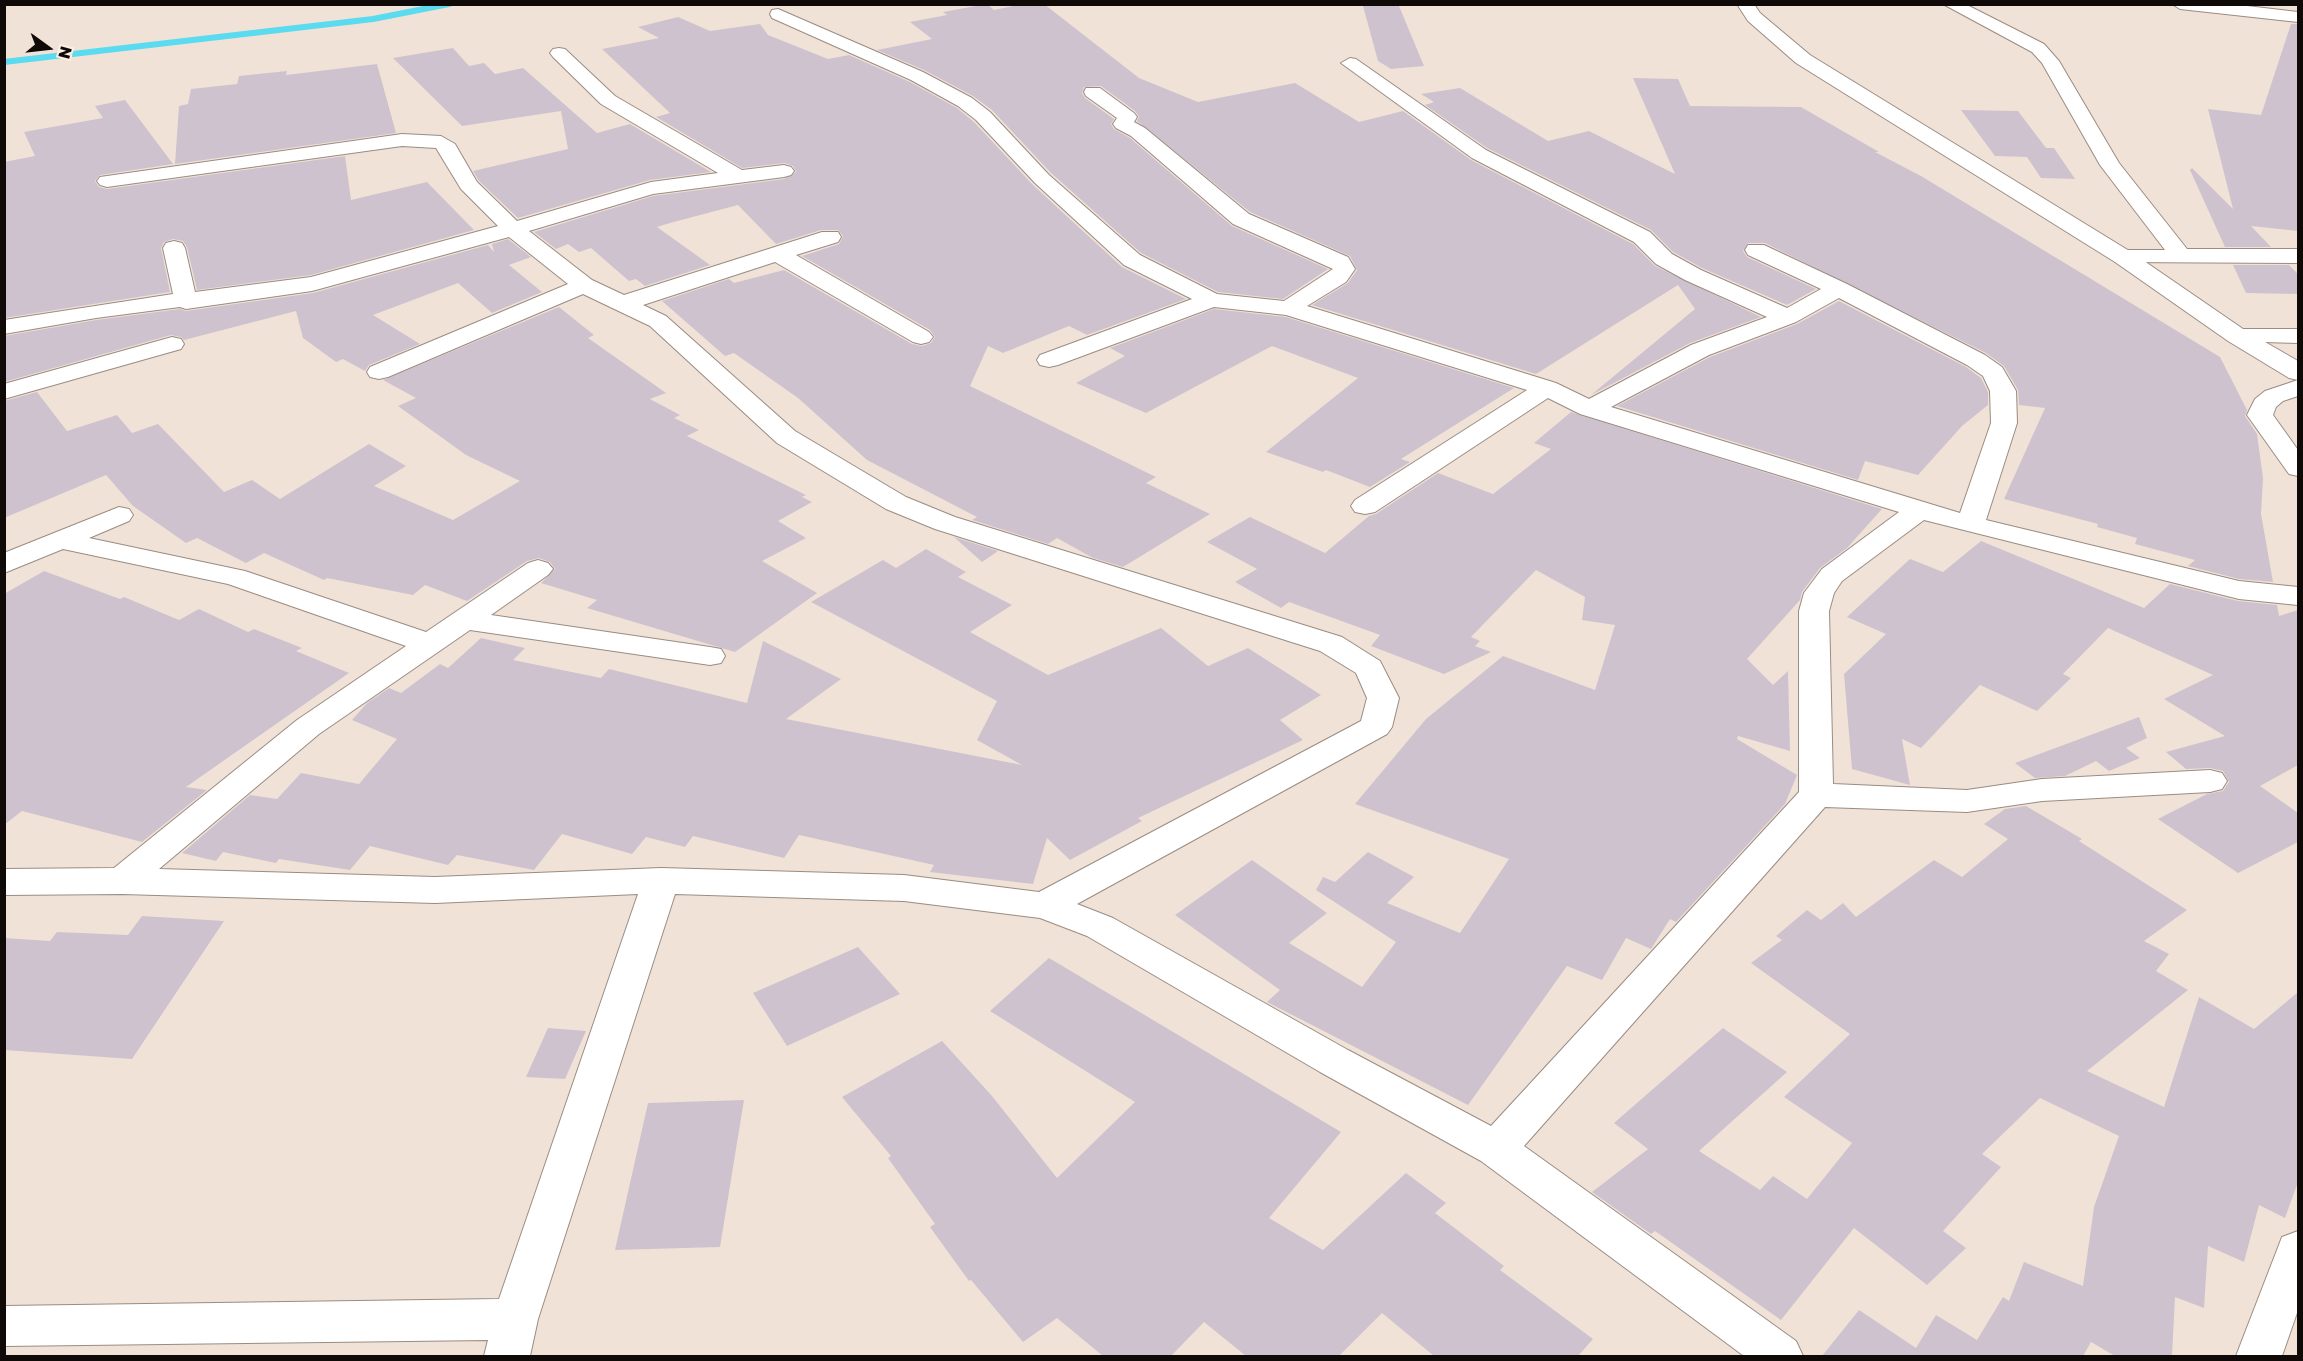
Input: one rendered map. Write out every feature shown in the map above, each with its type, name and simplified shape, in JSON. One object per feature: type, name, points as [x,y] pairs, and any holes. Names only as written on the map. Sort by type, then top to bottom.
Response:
[{"type":"main road","points":[[1745,4],[1754,16],[1803,59],[2123,257],[2237,336],[2298,372]]},
{"type":"street","points":[[1951,4],[2019,37],[2038,48],[2050,61],[2110,165],[2181,256]]},
{"type":"street","points":[[2180,4],[2298,17]]},
{"type":"street","points":[[778,14],[917,76],[965,102],[983,116],[1042,179],[1132,260],[1212,300],[1288,308],[1427,349],[1547,388],[1589,409],[1970,525],[2239,590],[2298,596]]},
{"type":"street","points":[[559,53],[608,99],[738,177]]},
{"type":"street","points":[[1350,63],[1479,154],[1642,237],[1664,259],[1693,275],[1788,317]]},
{"type":"street","points":[[1093,92],[1127,117],[1123,124],[1138,132],[1241,219],[1340,262],[1344,269],[1338,277],[1288,308]]},
{"type":"street","points":[[107,181],[402,140],[426,139],[441,142],[448,148],[468,185],[513,229],[584,285],[658,321],[786,437],[896,503],[945,523],[1331,644],[1370,668],[1383,698],[1376,727],[1044,906]]},
{"type":"street","points":[[4,327],[96,311],[186,302],[312,284],[513,229],[651,188],[784,171]]},
{"type":"street","points":[[624,303],[830,237]]},
{"type":"street","points":[[174,248],[186,302]]},
{"type":"street","points":[[1756,250],[1839,288],[1976,360],[1993,372],[2003,391],[2004,423],[1970,525]]},
{"type":"street","points":[[778,254],[921,337]]},
{"type":"street","points":[[2123,257],[2298,256]]},
{"type":"street","points":[[379,372],[584,285]]},
{"type":"street","points":[[1589,409],[1700,350],[1788,317],[1839,288]]},
{"type":"street","points":[[1049,360],[1212,300]]},
{"type":"street","points":[[2237,336],[2298,336]]},
{"type":"street","points":[[4,392],[171,344]]},
{"type":"street","points":[[1365,506],[1547,388]]},
{"type":"street","points":[[2298,388],[2274,396],[2264,404],[2260,415],[2298,468]]},
{"type":"street","points":[[1496,1149],[1816,795],[1814,612],[1819,593],[1832,575],[1920,510]]},
{"type":"street","points":[[4,564],[63,541],[119,515]]},
{"type":"street","points":[[63,541],[235,577],[431,644]]},
{"type":"street","points":[[122,881],[308,727],[538,569]]},
{"type":"street","points":[[466,620],[710,656]]},
{"type":"street","points":[[1816,795],[1967,801],[2042,790],[2210,780]]},
{"type":"street","points":[[4,882],[122,881],[435,890],[661,881],[904,888],[1044,906],[1100,927],[1334,1061],[1496,1149],[1780,1356]]},
{"type":"street","points":[[4,1326],[511,1338],[661,881]]},
{"type":"street","points":[[2259,1356],[2298,1250]]},
{"type":"building","points":[[987,4],[994,10],[1023,4],[1044,4],[1139,78],[1198,102],[1295,83],[1359,122],[1403,111],[1471,160],[1633,244],[1655,266],[1761,317],[1690,343],[1591,395],[1695,309],[1678,285],[1536,374],[1312,305],[1348,283],[1357,270],[1350,256],[1250,212],[1137,121],[1139,117],[1135,111],[1101,86],[1084,87],[1082,93],[1085,98],[1114,119],[1111,124],[1114,129],[1130,138],[1232,226],[1328,269],[1283,299],[1218,292],[1141,253],[1051,173],[992,110],[973,96],[924,70],[877,50],[932,39],[910,22],[947,15],[943,12]]},
{"type":"building","points":[[1363,6],[1399,6],[1424,66],[1391,69],[1378,61]]},
{"type":"building","points":[[678,17],[710,31],[760,24],[768,35],[828,59],[849,55],[910,82],[957,108],[974,122],[1033,185],[1122,267],[1186,299],[1087,335],[1069,326],[1003,353],[988,346],[970,386],[1156,477],[1146,483],[1210,514],[1123,567],[1093,558],[1057,538],[1048,544],[972,520],[977,517],[867,460],[798,398],[734,353],[725,356],[662,301],[729,279],[734,283],[784,270],[912,344],[922,346],[931,343],[935,337],[930,330],[802,256],[839,244],[843,236],[838,230],[821,230],[776,244],[738,205],[670,223],[657,227],[710,265],[645,286],[636,279],[629,281],[591,248],[579,252],[568,244],[556,249],[534,232],[653,196],[784,179],[796,172],[793,166],[785,163],[742,168],[656,117],[670,113],[602,49],[659,38],[638,27]]},
{"type":"building","points":[[2291,24],[2298,24],[2298,231],[2251,226],[2271,247],[2225,247],[2190,170],[2192,168],[2233,209],[2208,109],[2261,115]]},
{"type":"building","points":[[453,48],[469,66],[484,63],[495,74],[523,68],[597,133],[630,124],[711,172],[650,180],[518,218],[479,181],[473,171],[568,149],[561,111],[462,126],[393,58]]},
{"type":"building","points":[[377,64],[396,133],[175,164],[179,106],[188,104],[191,89],[237,84],[239,76],[287,71],[286,75]]},
{"type":"building","points":[[1633,78],[1678,79],[1690,106],[1801,107],[1879,152],[1875,152],[1921,176],[2220,357],[2247,410],[2245,416],[2257,434],[2263,478],[2261,514],[2273,582],[2239,579],[2188,566],[2195,560],[2135,544],[2137,538],[2097,527],[2098,524],[2004,499],[2045,408],[2019,405],[2018,390],[2004,366],[1986,353],[1765,243],[1748,243],[1743,251],[1747,257],[1816,289],[1787,305],[1702,268],[1673,252],[1651,230],[1487,148],[1425,105],[1434,102],[1421,94],[1460,88],[1548,141],[1589,131],[1675,174]]},
{"type":"building","points":[[125,100],[173,164],[100,175],[95,181],[99,187],[107,189],[345,156],[351,200],[427,182],[474,230],[311,275],[197,290],[187,247],[183,241],[173,239],[164,242],[161,248],[170,292],[4,318],[4,162],[35,156],[24,132],[103,118],[95,106]]},
{"type":"building","points":[[1961,110],[2018,111],[2046,148],[2054,148],[2075,179],[2041,178],[2027,157],[1995,156]]},
{"type":"building","points":[[508,239],[531,257],[509,265],[542,292],[492,313],[458,283],[373,315],[420,344],[369,365],[365,371],[343,359],[336,362],[303,338],[296,311],[184,340],[171,335],[4,382],[4,336],[96,320],[180,309],[186,311],[313,293],[488,245],[494,252],[492,244]]},
{"type":"building","points":[[2233,265],[2289,265],[2298,274],[2298,294],[2246,293]]},
{"type":"building","points":[[1839,301],[1966,367],[1981,378],[1988,392],[1988,405],[1962,426],[1918,475],[1865,461],[1858,480],[1617,406],[1710,357],[1797,324]]},
{"type":"building","points":[[559,307],[594,335],[588,338],[666,393],[650,399],[680,415],[674,418],[699,430],[687,436],[806,495],[802,497],[812,502],[778,521],[806,538],[762,561],[817,593],[735,652],[587,608],[597,600],[541,583],[555,569],[550,562],[539,558],[527,561],[467,601],[425,585],[413,595],[327,578],[324,580],[264,553],[246,563],[197,538],[186,543],[133,506],[106,475],[4,518],[4,401],[37,392],[67,431],[117,415],[132,433],[158,424],[224,492],[252,480],[280,499],[369,444],[406,466],[374,486],[453,520],[520,481],[466,455],[398,406],[416,398],[383,380]]},
{"type":"building","points":[[1214,309],[1286,317],[1514,388],[1401,459],[1410,462],[1370,487],[1326,470],[1323,472],[1266,452],[1358,378],[1272,346],[1146,413],[1076,383],[1125,356],[1110,348]]},
{"type":"building","points":[[1571,412],[1882,509],[1847,548],[1820,568],[1802,592],[1800,600],[1747,659],[1773,685],[1788,671],[1790,751],[1738,736],[1737,739],[1797,775],[1785,804],[1676,922],[1670,919],[1651,949],[1626,938],[1602,980],[1567,966],[1468,1105],[1267,1002],[1280,990],[1175,915],[1252,860],[1327,913],[1289,943],[1362,987],[1396,942],[1316,890],[1323,877],[1335,882],[1368,852],[1414,877],[1387,903],[1460,933],[1509,859],[1355,804],[1426,719],[1503,656],[1595,690],[1615,625],[1582,620],[1585,597],[1536,570],[1471,637],[1480,641],[1475,646],[1491,652],[1444,674],[1371,646],[1380,635],[1289,602],[1281,608],[1235,582],[1257,569],[1207,542],[1250,517],[1325,553],[1369,516],[1376,514],[1438,473],[1493,494],[1551,449],[1534,443]]},
{"type":"building","points":[[954,537],[998,551],[982,562]]},
{"type":"building","points":[[1981,541],[2144,608],[2170,584],[2238,601],[2277,605],[2279,616],[2298,610],[2298,765],[2260,786],[2298,813],[2298,842],[2238,873],[2158,819],[2207,794],[2223,791],[2229,782],[2223,771],[2210,768],[2186,769],[2166,752],[2225,736],[2164,699],[2213,675],[2108,628],[2063,674],[2071,678],[2037,711],[1980,685],[1921,748],[1902,739],[1910,785],[1852,769],[1844,674],[1886,634],[1847,617],[1910,559],[1943,572]]},
{"type":"building","points":[[926,549],[966,572],[958,577],[1012,605],[970,632],[1048,675],[1161,628],[1208,666],[1248,648],[1321,695],[1280,720],[1303,740],[1138,818],[1142,821],[1070,860],[1047,838],[1033,884],[930,872],[934,865],[799,835],[784,858],[693,836],[685,847],[646,837],[632,854],[562,834],[534,870],[457,855],[448,865],[370,846],[350,870],[279,859],[276,863],[223,852],[216,861],[182,853],[250,795],[277,799],[301,773],[359,784],[397,739],[352,720],[367,703],[389,688],[401,693],[440,664],[448,668],[481,638],[525,648],[513,660],[601,678],[609,669],[747,703],[763,641],[841,679],[786,719],[1022,765],[977,740],[997,701],[811,602],[883,560],[896,568]]},
{"type":"building","points":[[44,571],[120,599],[124,597],[179,620],[199,609],[248,632],[254,629],[302,648],[296,651],[349,673],[186,787],[207,790],[142,842],[22,811],[4,825],[4,594]]},
{"type":"building","points":[[2139,717],[2147,738],[2126,748],[2140,758],[2109,771],[2096,761],[2065,776],[2035,778],[2015,763]]},
{"type":"building","points":[[2026,806],[2082,839],[2079,841],[2187,910],[2144,941],[2169,954],[2156,971],[2188,990],[2087,1071],[2164,1107],[2199,997],[2254,1029],[2298,992],[2298,1182],[2285,1218],[2259,1205],[2244,1262],[2208,1246],[2204,1308],[2175,1297],[2172,1356],[2115,1356],[2091,1342],[2083,1356],[1822,1356],[1859,1310],[1916,1348],[1936,1315],[1977,1340],[2003,1297],[2009,1301],[2024,1262],[2083,1286],[2094,1207],[2119,1136],[2040,1098],[1982,1154],[2001,1167],[1943,1231],[1966,1248],[1927,1285],[1854,1228],[1781,1320],[1655,1231],[1651,1234],[1592,1192],[1648,1149],[1614,1123],[1723,1028],[1787,1072],[1699,1151],[1760,1190],[1773,1176],[1807,1199],[1852,1143],[1784,1097],[1850,1034],[1751,963],[1782,940],[1776,936],[1807,910],[1821,920],[1843,903],[1856,917],[1934,860],[1962,877],[2008,839],[1984,824],[2005,809]]},
{"type":"building","points":[[142,916],[224,921],[132,1059],[4,1050],[4,938],[50,941],[57,932],[128,935]]},
{"type":"building","points":[[858,947],[900,994],[787,1046],[753,993]]},
{"type":"building","points":[[1049,958],[1341,1132],[1269,1218],[1323,1250],[1406,1173],[1446,1203],[1435,1213],[1504,1266],[1500,1270],[1593,1339],[1578,1356],[1434,1356],[1382,1313],[1339,1356],[1246,1356],[1204,1322],[1171,1356],[1103,1356],[1057,1318],[1023,1342],[971,1280],[969,1281],[930,1227],[935,1224],[888,1158],[891,1156],[842,1097],[942,1041],[992,1096],[1057,1178],[1135,1102],[990,1011]]},
{"type":"building","points":[[548,1028],[586,1031],[565,1079],[526,1077]]},
{"type":"building","points":[[744,1100],[720,1247],[615,1250],[648,1103]]},
{"type":"waterway","points":[[4,62],[373,19],[449,4]]}]
